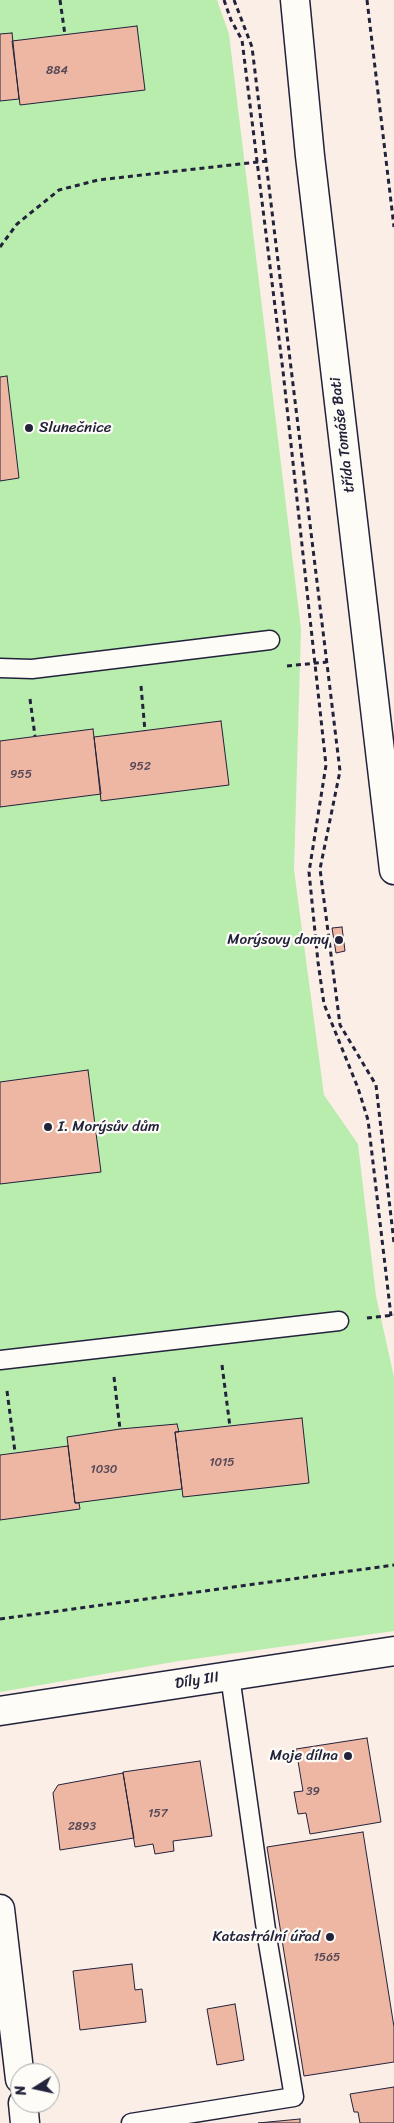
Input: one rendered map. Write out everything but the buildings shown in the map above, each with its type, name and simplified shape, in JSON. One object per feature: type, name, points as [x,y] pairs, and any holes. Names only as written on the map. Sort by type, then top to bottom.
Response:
[{"type":"main road","name":"třída Tomáše Bati","points":[[295,0],[310,156],[394,870]]},
{"type":"main road","name":"Díly III","points":[[0,1711],[394,1651]]},
{"type":"main road","points":[[0,1909],[18,2063]]},
{"type":"lane","points":[[0,668],[32,669],[270,640]]},
{"type":"lane","points":[[2,1360],[339,1321]]},
{"type":"lane","points":[[131,2123],[294,2097],[267,1937],[230,1676]]},
{"type":"path","points":[[60,0],[65,35]]},
{"type":"path","points":[[224,0],[231,20],[242,40],[283,371],[326,765],[309,872],[318,962],[324,1004],[358,1088],[368,1120],[391,1316]]},
{"type":"path","points":[[234,0],[252,47],[340,771],[320,869],[340,1025],[376,1085],[394,1243]]},
{"type":"path","points":[[367,0],[394,227]]},
{"type":"path","points":[[0,247],[17,224],[59,190],[98,180],[267,161]]},
{"type":"path","points":[[141,682],[145,731]]},
{"type":"path","points":[[29,696],[35,736]]},
{"type":"path","points":[[219,1335],[230,1426]]},
{"type":"path","points":[[110,1348],[120,1429]]},
{"type":"path","points":[[2,1360],[15,1452]]},
{"type":"path","points":[[0,1619],[394,1565]]},
{"type":"green space","points":[[0,0],[217,0],[229,34],[301,629],[294,870],[324,1095],[358,1144],[376,1296],[394,1377],[394,1631],[179,1661],[0,1692]]},
{"type":"place","name":"Slunečnice","points":[[29,428]]},
{"type":"place","name":"Morýsovy domy","points":[[339,940]]},
{"type":"place","name":"I. Morýsův dům","points":[[48,1127]]},
{"type":"place","name":"Moje dílna","points":[[348,1756]]},
{"type":"place","name":"Katastrální úřad","points":[[330,1937]]}]
